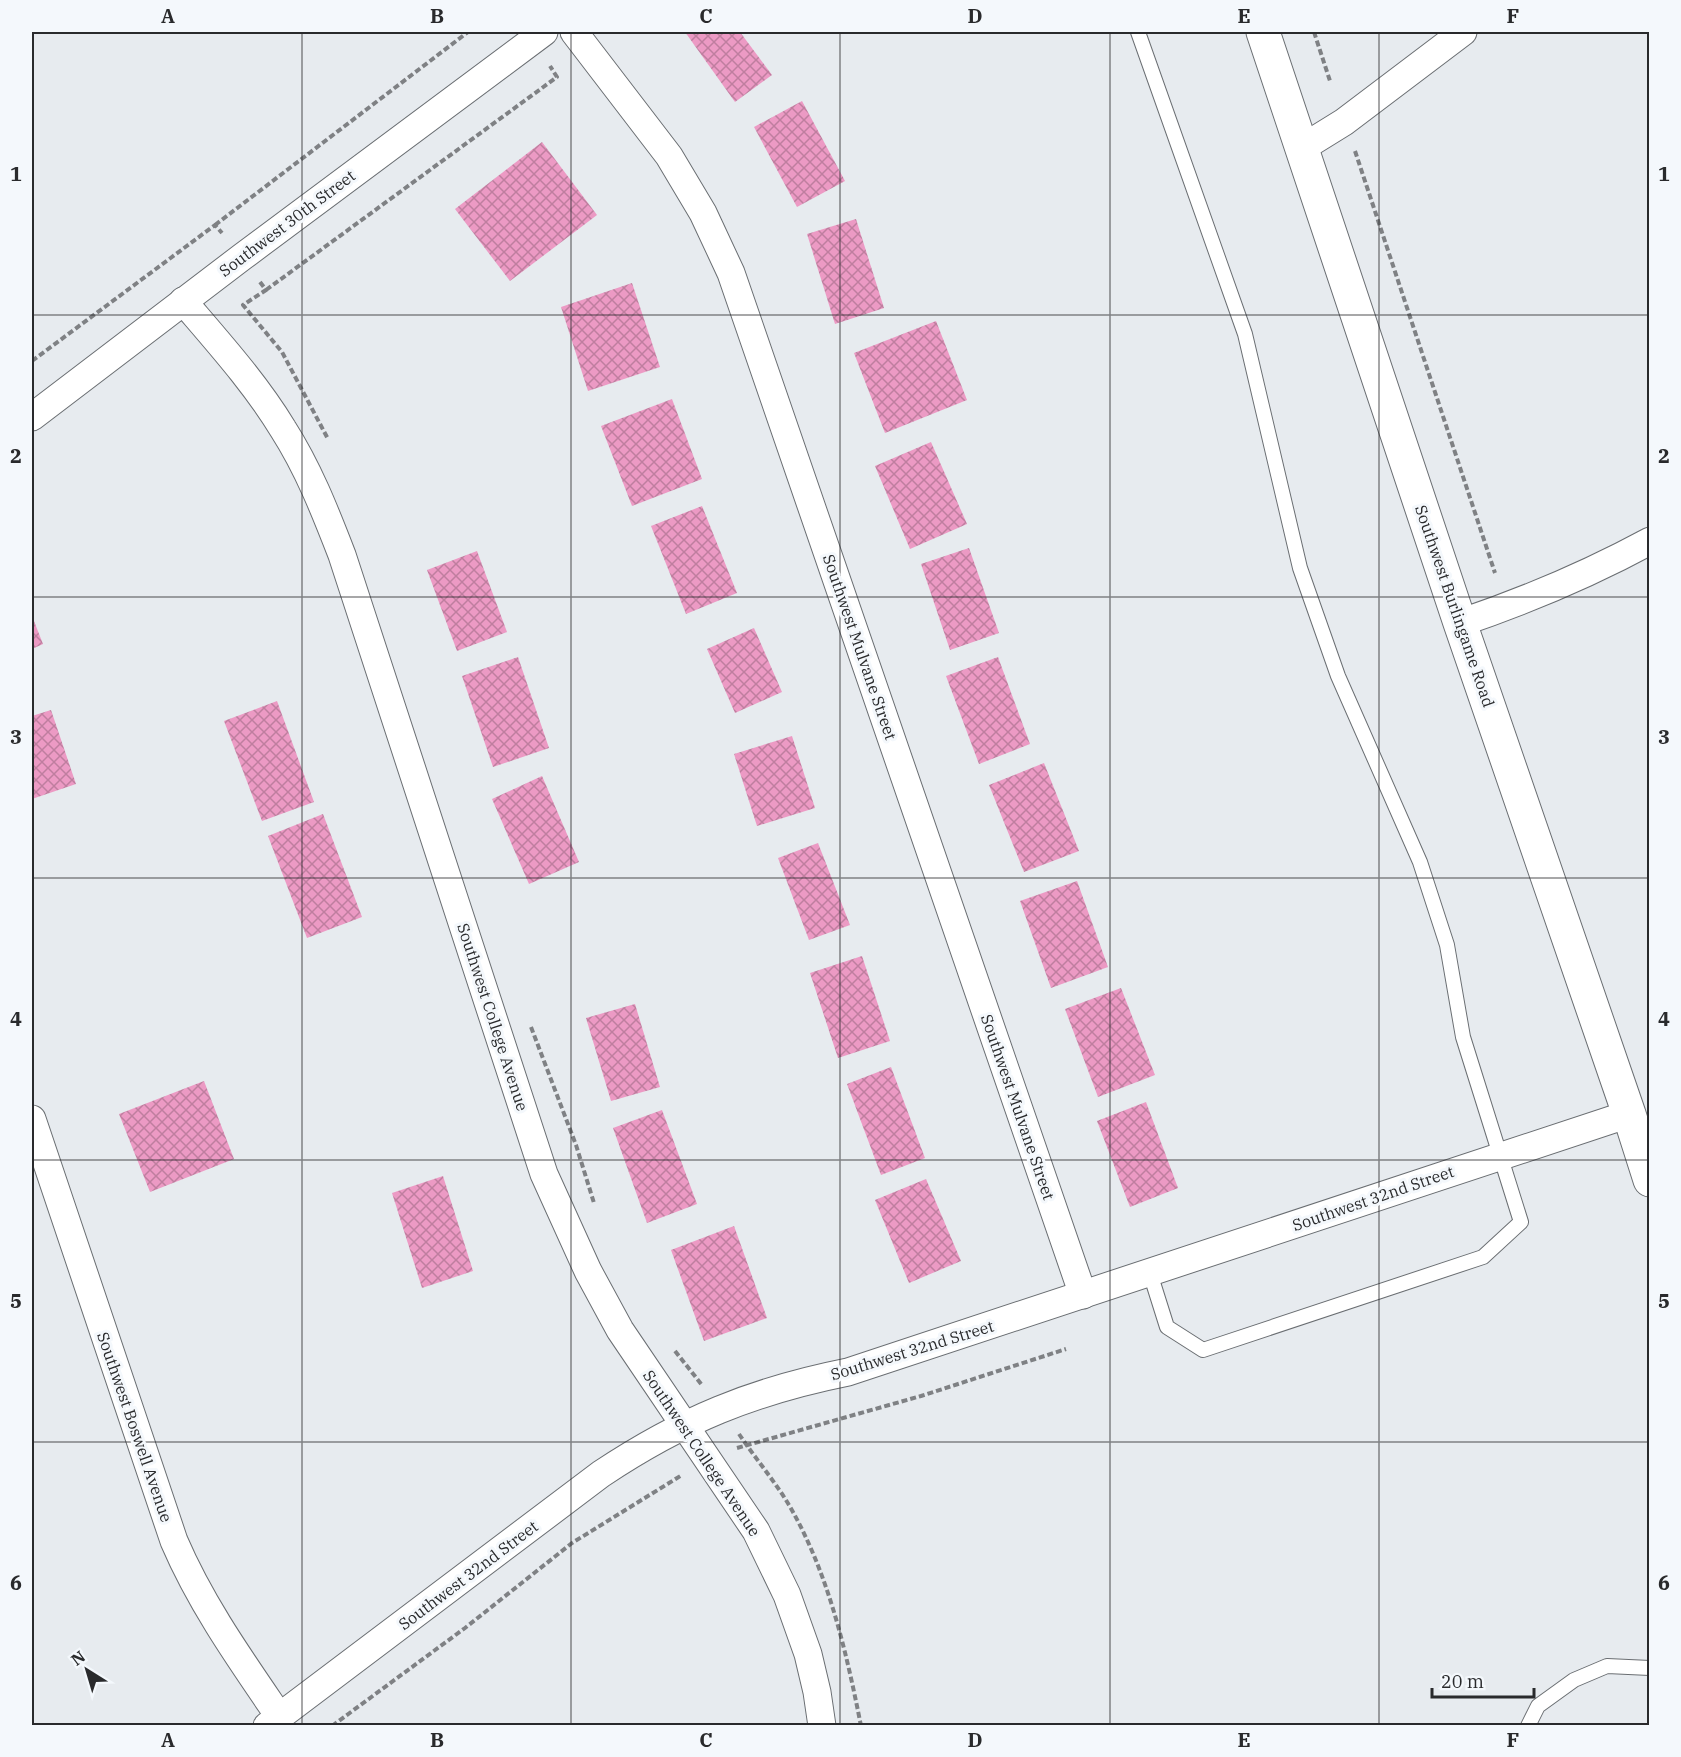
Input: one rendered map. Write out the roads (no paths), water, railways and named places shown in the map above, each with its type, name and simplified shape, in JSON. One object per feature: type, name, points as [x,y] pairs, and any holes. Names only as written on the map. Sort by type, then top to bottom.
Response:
[{"type":"main road","name":"Southwest Burlingame Road","points":[[1263,32],[1460,623],[1650,1180]]},
{"type":"street","name":"Southwest Mulvane Street","points":[[574,32],[669,156],[703,213],[731,273],[1083,1295]]},
{"type":"street","points":[[1302,148],[1344,122],[1464,32]]},
{"type":"street","name":"Southwest 30th Street","points":[[32,417],[183,301],[538,36]]},
{"type":"street","name":"Southwest College Avenue","points":[[183,301],[245,374],[277,420],[321,501],[346,566],[544,1174],[588,1271],[620,1330],[756,1531],[787,1595],[808,1654],[822,1725]]},
{"type":"street","points":[[1460,623],[1506,608],[1544,592],[1623,556],[1650,541]]},
{"type":"street","name":"Southwest 32nd Street","points":[[273,1721],[601,1474],[641,1447],[721,1408],[804,1381],[848,1372],[1629,1114]]},
{"type":"street","name":"Southwest Boswell Avenue","points":[[32,1119],[174,1541],[190,1578],[273,1721]]},
{"type":"lane","points":[[1138,32],[1245,334],[1300,568],[1338,676],[1420,862],[1447,945],[1463,1036],[1521,1221],[1483,1257],[1203,1350],[1167,1328],[1150,1273]]},
{"type":"lane","points":[[1528,1725],[1538,1706],[1574,1680],[1607,1666],[1650,1668]]}]
